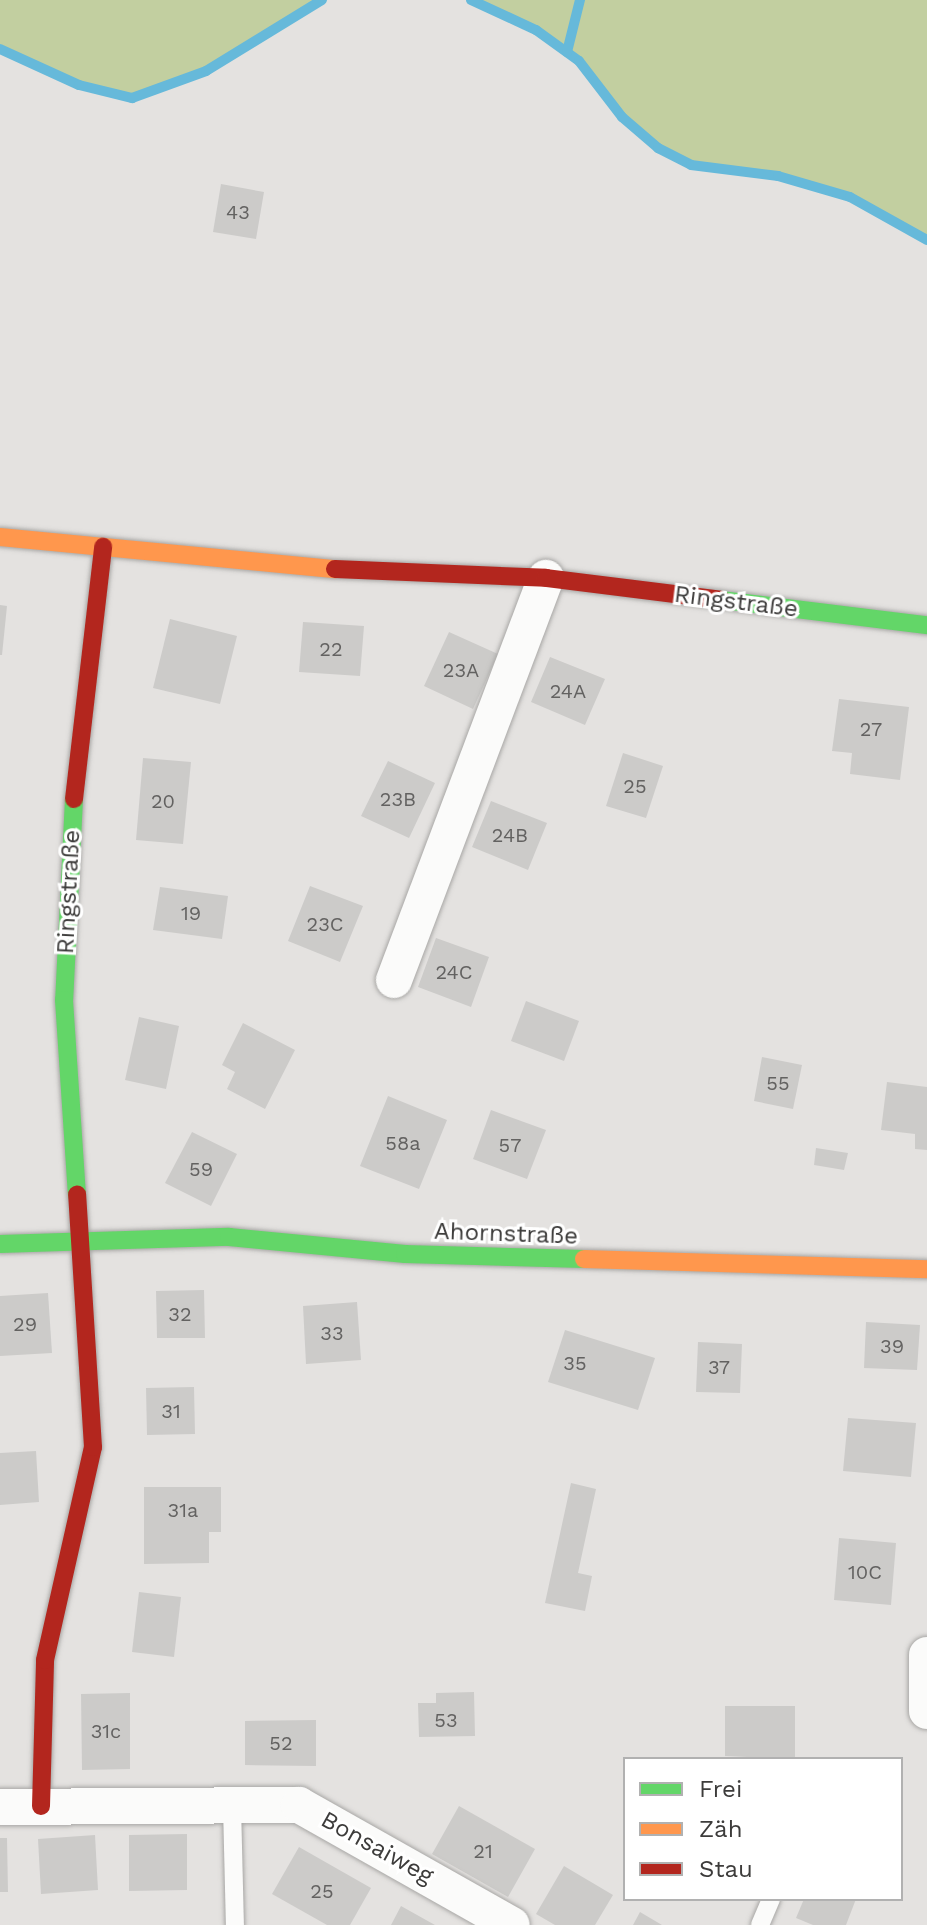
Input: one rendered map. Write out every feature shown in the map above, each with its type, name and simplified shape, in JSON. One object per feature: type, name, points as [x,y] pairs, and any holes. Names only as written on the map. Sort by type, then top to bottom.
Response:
[{"type":"street","name":"Ringstraße","points":[[0,537],[382,574],[546,578],[927,625]]},
{"type":"street","name":"Ringstraße","points":[[84,1238],[64,1000],[68,855],[103,547]]},
{"type":"street","points":[[394,980],[546,578]]},
{"type":"street","name":"Ahornstraße","points":[[0,1244],[84,1238],[229,1237],[405,1254],[927,1269]]},
{"type":"street","points":[[41,1806],[45,1660],[93,1447],[84,1238]]},
{"type":"street","points":[[927,1655],[927,1711]]},
{"type":"street","name":"Bonsaiweg","points":[[0,1807],[299,1805],[512,1925]]},
{"type":"lane","points":[[232,1806],[235,1925]]},
{"type":"lane","points":[[760,1925],[770,1901]]},
{"type":"green space","points":[[0,0],[322,0],[206,71],[132,98],[79,85],[0,49]]},
{"type":"green space","points":[[471,0],[927,0],[927,240],[850,197],[778,176],[691,165],[658,148],[622,117],[579,61],[536,30]]},
{"type":"building","points":[[221,184],[264,192],[256,239],[213,232]]},
{"type":"building","points":[[0,605],[7,606],[2,655],[0,655]]},
{"type":"building","points":[[170,619],[237,636],[220,704],[153,688]]},
{"type":"building","points":[[303,622],[364,626],[360,676],[299,672]]},
{"type":"building","points":[[449,632],[498,654],[473,709],[424,686]]},
{"type":"building","points":[[550,657],[605,679],[585,725],[531,702]]},
{"type":"building","points":[[839,699],[909,707],[900,780],[850,774],[852,753],[832,751]]},
{"type":"building","points":[[623,753],[663,766],[646,818],[606,806]]},
{"type":"building","points":[[143,758],[191,762],[183,844],[136,840]]},
{"type":"building","points":[[388,761],[435,783],[409,838],[361,816]]},
{"type":"building","points":[[491,801],[547,823],[528,870],[472,847]]},
{"type":"building","points":[[310,886],[363,906],[340,962],[288,941]]},
{"type":"building","points":[[160,887],[228,896],[222,939],[153,930]]},
{"type":"building","points":[[436,938],[489,957],[471,1007],[418,987]]},
{"type":"building","points":[[526,1001],[579,1021],[564,1061],[511,1041]]},
{"type":"building","points":[[139,1017],[179,1026],[166,1089],[125,1080]]},
{"type":"building","points":[[243,1023],[295,1050],[265,1109],[227,1089],[235,1072],[222,1065]]},
{"type":"building","points":[[762,1057],[802,1065],[793,1109],[754,1101]]},
{"type":"building","points":[[887,1082],[927,1087],[927,1150],[915,1149],[915,1134],[881,1130]]},
{"type":"building","points":[[388,1096],[447,1120],[419,1189],[360,1166]]},
{"type":"building","points":[[491,1110],[546,1130],[527,1179],[473,1159]]},
{"type":"building","points":[[192,1132],[237,1154],[211,1206],[165,1183]]},
{"type":"building","points":[[816,1148],[848,1153],[844,1170],[814,1165]]},
{"type":"building","points":[[204,1290],[205,1338],[157,1338],[156,1291]]},
{"type":"building","points":[[48,1293],[52,1353],[0,1356],[0,1296]]},
{"type":"building","points":[[357,1302],[361,1360],[306,1364],[303,1306]]},
{"type":"building","points":[[866,1322],[920,1325],[917,1370],[864,1368]]},
{"type":"building","points":[[565,1330],[655,1358],[638,1410],[548,1382]]},
{"type":"building","points":[[698,1342],[742,1344],[740,1393],[696,1392]]},
{"type":"building","points":[[194,1387],[195,1434],[147,1435],[146,1388]]},
{"type":"building","points":[[848,1418],[916,1423],[911,1477],[843,1471]]},
{"type":"building","points":[[36,1451],[39,1502],[0,1505],[0,1453]]},
{"type":"building","points":[[571,1483],[596,1489],[578,1573],[592,1576],[585,1611],[545,1603]]},
{"type":"building","points":[[144,1487],[221,1487],[221,1532],[209,1532],[209,1563],[144,1564]]},
{"type":"building","points":[[839,1538],[896,1543],[891,1605],[834,1600]]},
{"type":"building","points":[[139,1592],[181,1597],[174,1657],[132,1652]]},
{"type":"building","points":[[474,1692],[475,1736],[419,1737],[418,1703],[436,1703],[436,1693]]},
{"type":"building","points":[[130,1693],[130,1769],[82,1770],[81,1694]]},
{"type":"building","points":[[725,1706],[795,1706],[795,1757],[725,1756]]},
{"type":"building","points":[[316,1720],[316,1766],[245,1765],[245,1721]]},
{"type":"building","points":[[459,1806],[535,1849],[508,1897],[432,1854]]},
{"type":"building","points":[[187,1834],[187,1890],[129,1891],[129,1835]]},
{"type":"building","points":[[95,1835],[98,1890],[41,1894],[38,1839]]},
{"type":"building","points":[[0,1838],[7,1838],[8,1892],[0,1892]]},
{"type":"building","points":[[299,1847],[371,1888],[350,1925],[327,1925],[272,1894]]},
{"type":"building","points":[[564,1866],[613,1895],[595,1925],[555,1925],[536,1914]]},
{"type":"building","points":[[803,1901],[855,1901],[846,1925],[813,1925],[796,1918]]},
{"type":"building","points":[[401,1906],[426,1920],[435,1925],[391,1925]]},
{"type":"building","points":[[640,1912],[662,1925],[633,1925]]},
{"type":"waterway","points":[[0,49],[79,85],[132,98],[206,71],[322,0]]},
{"type":"waterway","points":[[471,0],[536,30],[579,61],[622,117],[658,148],[691,165],[778,176],[850,197],[927,240]]},
{"type":"waterway","points":[[567,52],[580,0]]},
{"type":"traffic: fast","points":[[722,600],[927,625]]},
{"type":"traffic: fast","points":[[74,799],[64,1000],[77,1195]]},
{"type":"traffic: fast","points":[[0,1244],[229,1237],[405,1254],[584,1259]]},
{"type":"traffic: slow","points":[[0,537],[335,569]]},
{"type":"traffic: slow","points":[[584,1259],[927,1269]]},
{"type":"traffic: jam","points":[[74,799],[103,547]]},
{"type":"traffic: jam","points":[[335,569],[546,578],[722,600]]},
{"type":"traffic: jam","points":[[41,1806],[45,1660],[93,1447],[77,1195]]}]
